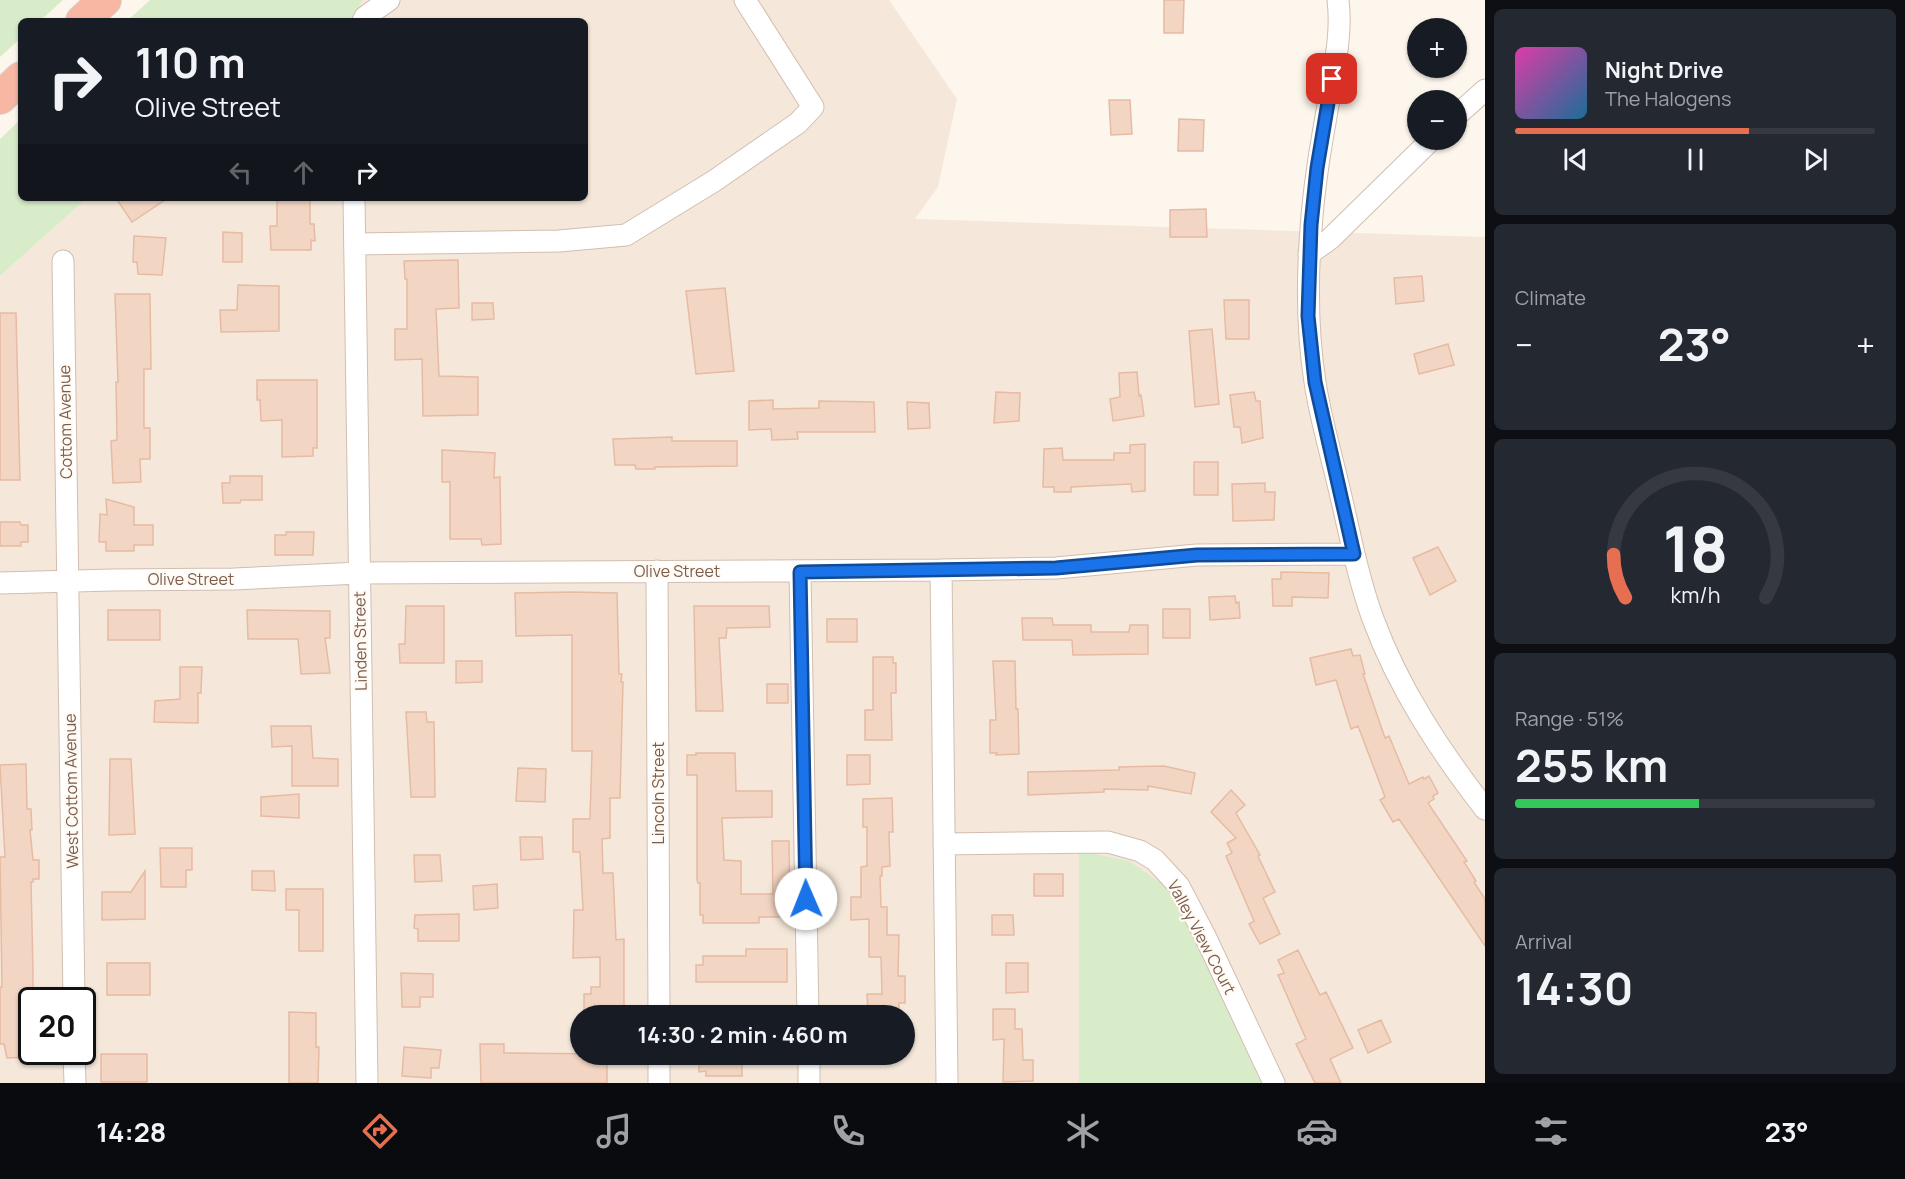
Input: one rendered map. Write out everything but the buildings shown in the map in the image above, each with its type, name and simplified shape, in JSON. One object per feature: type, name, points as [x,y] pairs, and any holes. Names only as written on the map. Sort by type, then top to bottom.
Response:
[{"type":"highway","points":[[85,18],[105,0]]},
{"type":"highway","points":[[0,98],[18,81]]},
{"type":"street","points":[[364,18],[389,0]]},
{"type":"street","points":[[355,244],[560,241],[626,235],[714,181],[798,123],[813,107],[746,0]]},
{"type":"street","points":[[1338,0],[1338,41],[1317,168],[1309,254],[1308,316],[1315,382],[1354,554],[1372,616],[1401,683],[1460,777],[1485,809]]},
{"type":"street","points":[[1467,106],[1485,90]]},
{"type":"street","points":[[1309,254],[1330,239],[1421,150]]},
{"type":"street","name":"Linden Street","points":[[354,201],[366,1083]]},
{"type":"street","name":"Cottom Avenue","points":[[63,261],[68,582]]},
{"type":"street","name":"Olive Street","points":[[0,584],[234,579],[359,573],[800,572],[1056,568],[1197,555],[1354,554]]},
{"type":"street","points":[[941,570],[947,1083]]},
{"type":"street","name":"Lincoln Street","points":[[657,571],[659,1005]]},
{"type":"street","points":[[800,572],[808,1005]]},
{"type":"street","name":"West Cottom Avenue","points":[[68,582],[74,987]]},
{"type":"street","name":"Valley View Court","points":[[944,844],[1108,842],[1140,851],[1155,860],[1179,886],[1210,946],[1274,1083]]},
{"type":"street","points":[[74,1065],[75,1083]]},
{"type":"street","points":[[659,1065],[659,1083]]},
{"type":"street","points":[[809,1065],[809,1083]]},
{"type":"shaded area","points":[[362,0],[889,0],[957,99],[938,187],[915,219],[1485,237],[1485,1083],[0,1083],[0,276],[84,201],[588,201],[588,18],[353,18]]},
{"type":"green space","points":[[0,0],[63,0],[43,18],[18,18],[18,41],[0,57]]},
{"type":"green space","points":[[150,0],[362,0],[353,18],[130,18]]},
{"type":"green space","points":[[18,122],[18,201],[84,201],[0,276],[0,139]]},
{"type":"green space","points":[[1079,851],[1129,861],[1164,885],[1186,921],[1261,1083],[1079,1083]]},
{"type":"route","points":[[806,899],[800,572],[1056,568],[1197,555],[1354,554],[1315,382],[1308,316],[1311,225],[1317,168],[1332,79]]}]
